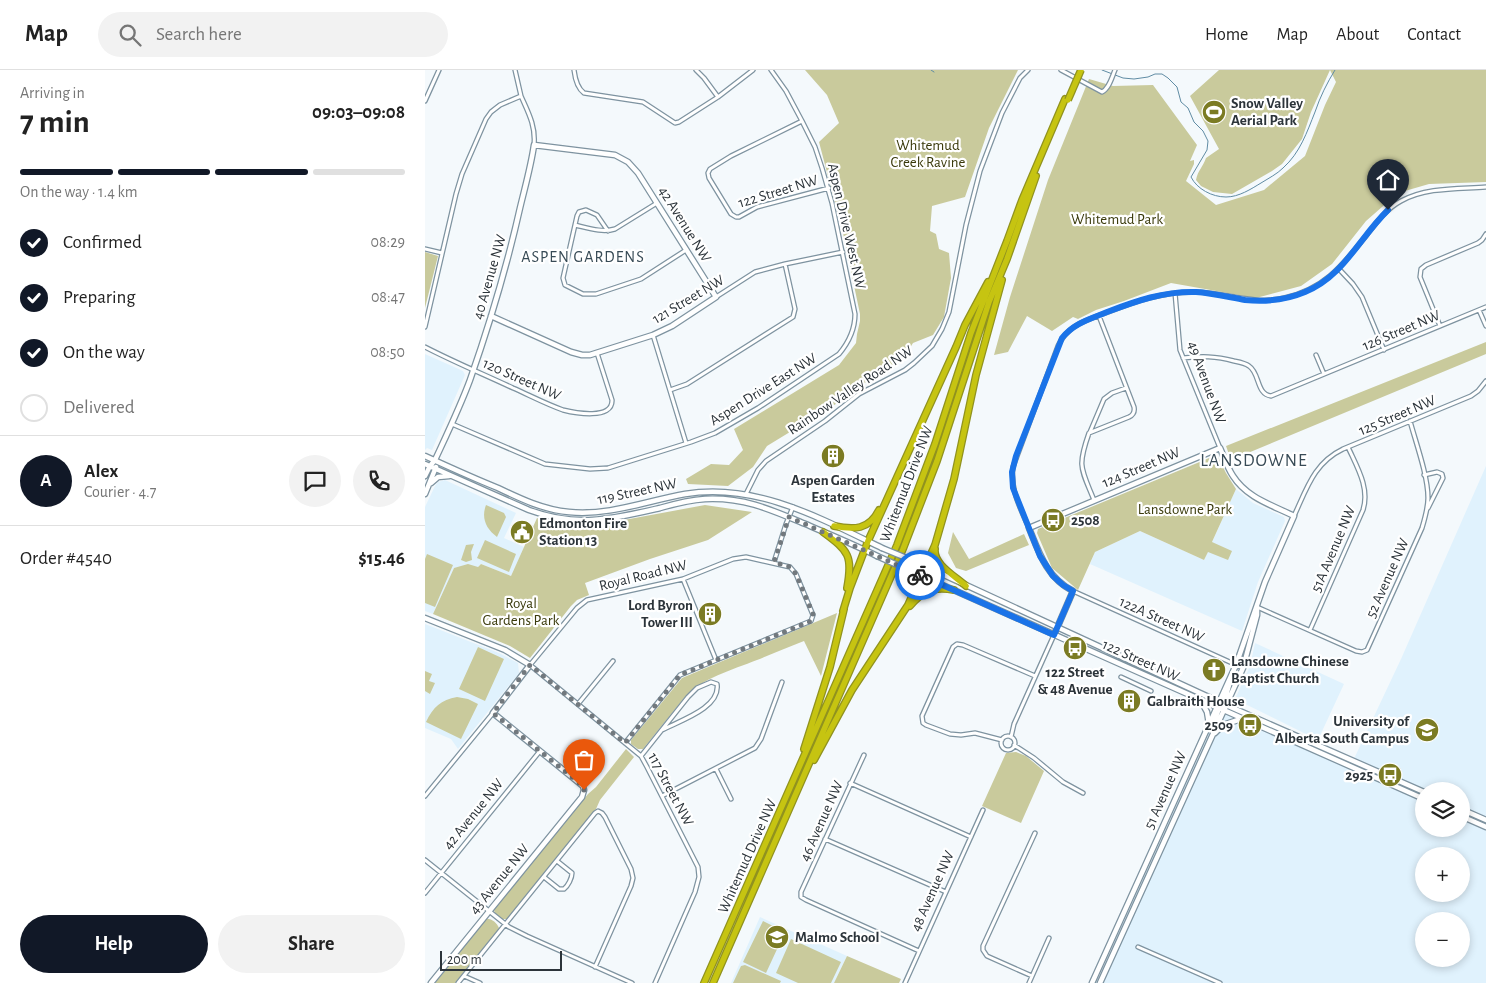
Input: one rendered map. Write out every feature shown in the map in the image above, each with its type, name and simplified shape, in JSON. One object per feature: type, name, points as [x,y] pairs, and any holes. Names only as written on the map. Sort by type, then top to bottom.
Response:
[{"type":"highway","name":"Whitemud Drive NW","points":[[713,983],[896,567],[937,461],[989,302],[1077,70]]},
{"type":"highway","name":"Whitemud Drive NW","points":[[704,983],[897,545],[935,444],[971,333],[1022,200],[1081,70]]},
{"type":"highway","points":[[843,611],[868,541],[965,325],[1003,252]]},
{"type":"highway","points":[[802,782],[851,690],[902,615],[915,592],[935,545],[955,479],[976,375],[1007,258]]},
{"type":"highway","points":[[834,526],[853,529],[867,524],[875,516],[897,480]]},
{"type":"highway","points":[[794,780],[830,667],[849,575],[850,563],[846,552],[823,532]]},
{"type":"highway","points":[[935,545],[937,561],[966,586]]},
{"type":"highway","points":[[902,615],[925,592],[937,588],[953,590]]},
{"type":"main road","name":"42 Avenue NW","points":[[534,145],[612,154],[622,158],[631,165],[716,297]]},
{"type":"main road","name":"40 Avenue NW","points":[[425,476],[427,465],[435,460],[451,424],[473,370],[491,316],[509,257],[534,145]]},
{"type":"main road","name":"121 Street NW","points":[[491,316],[575,354],[586,355],[597,354],[653,335],[672,326],[716,297]]},
{"type":"main road","points":[[1220,448],[1232,474],[1247,492],[1261,501],[1295,516]]},
{"type":"main road","name":"124 Street NW","points":[[1029,528],[1220,448]]},
{"type":"main road","name":"119 Street NW","points":[[425,456],[531,504],[567,512],[598,513],[703,491],[723,491],[765,498],[793,507],[916,562]]},
{"type":"main road","points":[[425,494],[436,469],[435,460]]},
{"type":"main road","name":"119 Street NW","points":[[427,465],[544,516],[565,520],[600,520],[704,499],[744,501],[789,517],[877,556]]},
{"type":"main road","points":[[429,485],[438,478],[450,476]]},
{"type":"main road","points":[[744,501],[746,494]]},
{"type":"main road","name":"51 Avenue NW","points":[[1223,703],[1230,676],[1236,664],[1253,613],[1295,516]]},
{"type":"main road","points":[[1029,528],[1047,568],[1060,583],[1073,591],[1054,635]]},
{"type":"main road","name":"122 Street NW","points":[[877,556],[1415,795]]},
{"type":"main road","name":"122 Street NW","points":[[916,562],[1057,628],[1415,788]]},
{"type":"main road","name":"51 Avenue NW","points":[[1100,983],[1204,754],[1220,709],[1243,668],[1257,615],[1257,607]]},
{"type":"main road","name":"117 Street NW","points":[[425,618],[505,650],[530,665]]},
{"type":"main road","points":[[530,665],[493,713],[540,751]]},
{"type":"main road","points":[[1200,700],[1207,712],[1209,724]]},
{"type":"main road","points":[[1204,754],[1220,709]]},
{"type":"main road","name":"51 Avenue NW","points":[[1092,983],[1209,724],[1220,709]]},
{"type":"main road","points":[[1211,738],[1223,725],[1242,719]]},
{"type":"main road","name":"43 Avenue NW","points":[[431,983],[581,797],[584,790],[583,786],[540,751]]},
{"type":"main road","points":[[1470,813],[1486,820]]},
{"type":"main road","points":[[1470,820],[1486,827]]},
{"type":"street","points":[[425,102],[439,70]]},
{"type":"street","name":"40 Avenue NW","points":[[515,70],[521,96],[532,121],[535,136],[534,145]]},
{"type":"street","points":[[575,70],[575,78],[582,92],[639,100],[673,122],[679,122],[718,97],[753,70]]},
{"type":"street","points":[[696,70],[718,97]]},
{"type":"street","name":"Aspen Drive West NW","points":[[771,70],[786,91],[802,121],[817,152],[829,188],[855,314],[855,324],[849,339]]},
{"type":"street","name":"Rainbow Valley Road NW","points":[[746,494],[758,470],[774,455],[825,422],[859,394],[905,370],[923,355],[943,328],[949,312],[972,200],[989,146],[1018,82],[1028,70]]},
{"type":"street","points":[[1061,70],[1102,92],[1107,88],[1115,70]]},
{"type":"street","points":[[425,327],[459,180],[486,119],[491,112],[497,107],[521,96]]},
{"type":"street","name":"122 Street NW","points":[[802,121],[736,153],[712,168],[708,173],[710,180],[731,214],[736,217],[760,206],[829,188]]},
{"type":"street","points":[[1029,528],[1013,488],[1014,462],[1060,341],[1076,325],[1151,297],[1175,293],[1208,293],[1255,301],[1277,300],[1305,292],[1339,269],[1384,214],[1401,201],[1429,191],[1486,187]]},
{"type":"street","points":[[575,225],[599,231],[608,231],[615,229],[657,203]]},
{"type":"street","points":[[608,231],[595,213],[586,210],[579,212],[563,278],[564,284],[583,294],[596,294],[641,279],[686,250]]},
{"type":"street","points":[[1440,326],[1420,279],[1420,271],[1426,266],[1478,243],[1483,240],[1486,234]]},
{"type":"street","points":[[425,249],[442,253]]},
{"type":"street","name":"121 Street NW","points":[[716,297],[755,272],[843,252]]},
{"type":"street","points":[[670,390],[684,386],[791,319],[795,309],[785,264]]},
{"type":"street","points":[[1339,269],[1362,297],[1384,350]]},
{"type":"street","name":"49 Avenue NW","points":[[1175,293],[1179,344],[1183,358],[1220,448]]},
{"type":"street","name":"126 Street NW","points":[[1183,358],[1210,356],[1247,365],[1254,371],[1263,391],[1269,396],[1486,307]]},
{"type":"street","points":[[1479,310],[1486,326]]},
{"type":"street","points":[[1089,433],[1133,414],[1134,407],[1099,316]]},
{"type":"street","points":[[653,335],[686,443]]},
{"type":"street","name":"Aspen Drive East NW","points":[[451,424],[541,463],[590,469],[615,466],[715,433],[758,408],[834,358],[849,339]]},
{"type":"street","name":"120 Street NW","points":[[425,347],[562,410],[594,413],[607,411],[612,405],[597,354]]},
{"type":"street","points":[[1316,355],[1325,374]]},
{"type":"street","name":"125 Street NW","points":[[1323,463],[1332,455],[1348,447],[1471,396],[1486,381]]},
{"type":"street","points":[[1094,500],[1083,474],[1081,464],[1082,452],[1104,399],[1110,394],[1126,388]]},
{"type":"street","name":"52 Avenue NW","points":[[1410,421],[1427,490],[1427,511]]},
{"type":"street","name":"51A Avenue NW","points":[[1310,630],[1365,502],[1365,487],[1348,447]]},
{"type":"street","name":"51 Avenue NW","points":[[1295,516],[1312,478],[1323,463]]},
{"type":"street","name":"52 Avenue NW","points":[[1310,630],[1356,651],[1364,652],[1370,645],[1443,478],[1442,474],[1437,472],[1424,475]]},
{"type":"street","points":[[774,562],[793,507]]},
{"type":"street","name":"Royal Road NW","points":[[530,665],[577,608],[587,600],[683,579],[735,559],[746,557],[790,567],[796,574],[813,614],[811,621],[680,675],[625,743]]},
{"type":"street","points":[[683,579],[716,660]]},
{"type":"street","name":"122A Street NW","points":[[1073,591],[1243,668]]},
{"type":"street","points":[[1257,607],[1310,630]]},
{"type":"street","points":[[1054,635],[1014,724],[1011,737],[1014,740],[1014,745],[1034,758],[1063,782],[1083,793]]},
{"type":"street","points":[[1011,737],[1005,737],[1002,740],[975,733],[950,734],[927,725],[922,721],[922,716],[953,647],[957,644],[1035,676]]},
{"type":"street","points":[[578,704],[613,661]]},
{"type":"street","name":"117 Street NW","points":[[530,665],[641,756],[695,862],[699,877],[695,892],[655,983]]},
{"type":"street","points":[[1121,677],[1151,691]]},
{"type":"street","points":[[641,756],[693,691],[711,682],[717,684],[714,698],[705,708],[662,730]]},
{"type":"street","points":[[661,796],[756,747],[761,739],[782,682]]},
{"type":"street","points":[[425,796],[493,713]]},
{"type":"street","points":[[1002,740],[1002,746],[1005,749],[1010,749],[1014,745]]},
{"type":"street","name":"42 Avenue NW","points":[[425,894],[540,751]]},
{"type":"street","name":"46 Avenue NW","points":[[864,755],[801,892],[801,897],[919,951]]},
{"type":"street","points":[[716,769],[731,799]]},
{"type":"street","points":[[850,783],[971,837]]},
{"type":"street","name":"48 Avenue NW","points":[[905,983],[983,810]]},
{"type":"street","points":[[458,983],[598,811],[605,817],[631,869],[633,878],[595,967]]},
{"type":"street","points":[[1032,976],[987,956],[983,952],[983,946],[1035,833]]},
{"type":"street","points":[[825,838],[946,892]]},
{"type":"street","points":[[425,860],[505,925],[632,983]]},
{"type":"street","points":[[544,877],[559,889],[566,888],[572,873],[557,861]]},
{"type":"street","points":[[1029,983],[1049,938]]},
{"type":"street","points":[[1138,947],[1220,983]]},
{"type":"street","points":[[464,976],[481,983]]},
{"type":"shaded area","points":[[425,354],[463,371],[465,375],[432,450],[427,448],[425,450]]},
{"type":"shaded area","name":"University of Alberta South Campus","points":[[1486,466],[1486,983],[1096,983],[1221,706],[1352,763],[1401,659]]},
{"type":"shaded area","points":[[445,480],[516,513],[504,538],[524,547],[511,576],[481,564],[478,567],[454,568],[433,614],[425,611],[425,507],[435,486],[438,482]]},
{"type":"shaded area","points":[[1236,489],[1253,503],[1284,517],[1285,521],[1258,582],[1242,631],[1090,564],[1095,552],[1140,531],[1204,560]]},
{"type":"shaded area","points":[[425,624],[499,653],[518,663],[519,673],[458,749],[451,739],[425,728]]},
{"type":"shaded area","points":[[1255,643],[1344,684],[1318,740],[1235,699],[1250,666]]},
{"type":"shaded area","name":"Malmo School","points":[[760,917],[847,956],[834,983],[731,983]]},
{"type":"green space","name":"Whitemud Creek Ravine","points":[[805,70],[1018,70],[989,128],[965,197],[932,206],[930,231],[936,234],[939,249],[949,253],[951,278],[944,317],[933,335],[913,343],[901,362],[879,372],[844,399],[767,446],[753,467],[728,486],[688,484],[686,479],[711,464],[729,465],[743,450],[734,429],[839,365],[856,343],[860,314],[843,233],[819,142],[839,123],[827,95]]},
{"type":"green space","points":[[1219,70],[1330,70],[1311,112],[1302,139],[1282,164],[1232,194],[1213,192],[1201,186],[1196,180],[1206,158],[1219,149],[1190,96]]},
{"type":"green space","name":"Whitemud Park","points":[[1330,70],[1486,70],[1486,182],[1429,184],[1398,193],[1366,221],[1332,264],[1301,286],[1256,298],[1171,283],[1096,310],[1078,319],[1073,317],[1052,331],[1027,316],[1008,352],[994,355],[1010,297],[1048,180],[1089,79],[1113,86],[1153,85],[1197,145],[1190,161],[1194,160],[1194,164],[1186,181],[1216,205],[1264,190],[1305,156],[1336,82]]},
{"type":"green space","points":[[425,252],[438,256],[425,308]]},
{"type":"green space","points":[[1486,342],[1486,354],[1231,460],[1226,446]]},
{"type":"green space","name":"Lansdowne Park","points":[[1214,456],[1218,457],[1236,489],[1212,542],[1232,551],[1228,560],[1208,552],[1204,560],[1140,531],[1095,552],[1078,590],[1052,568],[1037,533],[1038,529]]},
{"type":"green space","points":[[486,505],[504,513],[506,517],[497,537],[485,523]]},
{"type":"green space","name":"Royal Gardens Park","points":[[705,505],[752,512],[708,540],[585,583],[589,595],[577,600],[571,606],[530,658],[510,646],[433,614],[454,568],[468,564],[478,567],[481,564],[511,576],[537,518],[554,524],[597,525]]},
{"type":"green space","points":[[953,532],[969,559],[1024,534],[1029,545],[966,571],[956,568],[948,553]]},
{"type":"green space","points":[[485,540],[516,554],[509,572],[477,558]]},
{"type":"green space","points":[[474,544],[471,552],[472,560],[466,562],[461,560],[466,545]]},
{"type":"green space","points":[[427,554],[453,565],[435,607],[425,603],[425,559]]},
{"type":"green space","points":[[837,613],[821,676],[804,641],[718,675],[699,685],[684,698],[643,749],[638,749],[631,744],[631,740],[682,678]]},
{"type":"green space","points":[[478,647],[504,659],[485,701],[459,689]]},
{"type":"green space","points":[[425,671],[432,674],[429,681],[435,683],[430,694],[425,691]]},
{"type":"green space","points":[[457,697],[468,699],[478,704],[461,739],[426,722],[438,705],[446,700]]},
{"type":"green space","points":[[626,749],[634,757],[600,800],[596,809],[507,919],[502,919],[495,914],[494,910]]},
{"type":"green space","points":[[1016,752],[1026,756],[1044,771],[1021,823],[982,806],[1006,753]]},
{"type":"green space","points":[[486,919],[490,919],[495,923],[499,928],[498,930],[455,983],[435,983]]},
{"type":"green space","points":[[763,921],[785,932],[766,973],[743,962]]},
{"type":"green space","points":[[791,939],[841,962],[831,983],[798,983],[776,973]]},
{"type":"green space","points":[[847,956],[901,979],[899,983],[834,983]]},
{"type":"green space","points":[[745,965],[781,981],[780,983],[733,983],[741,966]]},
{"type":"waterway","points":[[1102,70],[1123,78],[1134,79],[1162,74],[1177,87],[1181,102],[1188,108],[1194,122],[1203,131],[1208,141],[1207,150],[1191,177],[1206,192],[1215,196],[1226,197],[1236,196],[1249,190],[1276,174],[1289,162],[1302,142],[1326,85],[1335,70]]},
{"type":"way so far","points":[[584,790],[583,786],[493,713],[530,665],[625,743],[680,675],[811,621],[813,614],[796,574],[790,567],[774,562],[789,517],[920,575]]},
{"type":"place","name":"Snow Valley Aerial Park","points":[[1214,112]]},
{"type":"place","name":"Aspen Garden Estates","points":[[833,456]]},
{"type":"place","name":"2508","points":[[1053,520]]},
{"type":"place","name":"Edmonton Fire Station 13","points":[[522,532]]},
{"type":"place","name":"Lord Byron Tower III","points":[[710,614]]},
{"type":"place","name":"122 Street & 48 Avenue","points":[[1075,648]]},
{"type":"place","name":"Lansdowne Chinese Baptist Church","points":[[1214,670]]},
{"type":"place","name":"Galbraith House","points":[[1129,701]]},
{"type":"place","name":"2509","points":[[1250,725]]},
{"type":"place","name":"University of Alberta South Campus","points":[[1427,730]]},
{"type":"place","name":"2925","points":[[1390,775]]},
{"type":"place","name":"Malmo School","points":[[777,937]]},
{"type":"district","name":"ASPEN GARDENS","points":[[583,256]]},
{"type":"district","name":"LANSDOWNE","points":[[1254,460]]},
{"type":"route","points":[[920,575],[1054,635],[1073,591],[1057,580],[1043,561],[1015,495],[1012,476],[1016,456],[1062,338],[1069,330],[1081,322],[1162,294],[1197,292],[1262,301],[1305,292],[1318,285],[1342,266],[1388,210]]}]
